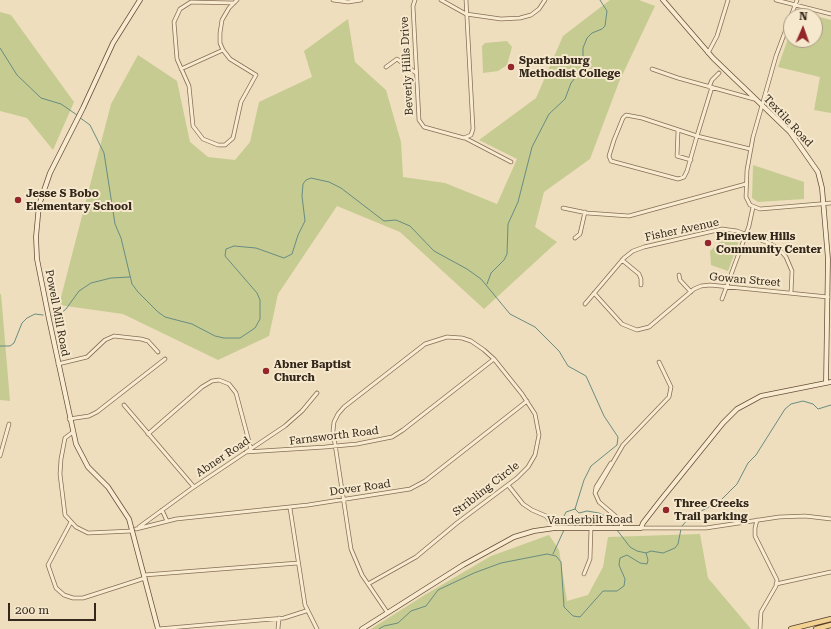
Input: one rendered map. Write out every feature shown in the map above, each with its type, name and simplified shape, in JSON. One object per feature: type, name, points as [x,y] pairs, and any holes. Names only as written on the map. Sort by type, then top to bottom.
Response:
[{"type":"main road","points":[[791,629],[831,619]]},
{"type":"main road","points":[[816,629],[831,625]]},
{"type":"street","name":"Powell Mill Road","points":[[140,0],[113,43],[84,108],[46,183],[37,223],[37,259],[69,419],[76,444],[85,463],[108,487],[123,507],[135,530],[158,629]]},
{"type":"street","points":[[234,3],[189,2],[180,9],[175,18],[174,27],[177,59],[190,91],[191,119],[195,130],[203,139],[218,145],[228,143],[233,138],[241,102],[256,75],[249,69],[234,62],[223,50],[220,40],[220,27],[225,14],[237,0]]},
{"type":"street","points":[[333,0],[348,2],[361,0]]},
{"type":"street","name":"Beverly Hills Drive","points":[[415,0],[413,6],[419,120],[422,125],[465,138]]},
{"type":"street","points":[[441,0],[466,14],[501,19],[520,18],[530,15],[539,9],[545,0]]},
{"type":"street","points":[[465,138],[471,135],[473,129],[466,0]]},
{"type":"street","name":"Textile Road","points":[[663,0],[680,17],[708,53],[790,132],[814,164],[819,176],[828,259],[829,382]]},
{"type":"street","points":[[708,53],[717,36],[728,0]]},
{"type":"street","points":[[776,0],[831,14]]},
{"type":"street","points":[[797,0],[776,56],[750,149],[746,184],[747,200],[753,207],[760,209],[831,203]]},
{"type":"street","points":[[181,69],[223,50]]},
{"type":"street","points":[[386,67],[397,59],[416,73]]},
{"type":"street","points":[[652,69],[710,87],[756,99]]},
{"type":"street","points":[[719,74],[712,80],[697,136],[691,160],[687,173],[681,178],[677,179],[616,164],[610,159],[614,140],[624,116],[642,118],[678,132],[697,136],[750,149]]},
{"type":"street","points":[[678,132],[676,147],[677,156],[691,160]]},
{"type":"street","points":[[465,138],[511,162]]},
{"type":"street","points":[[563,208],[585,212],[628,216],[746,184]]},
{"type":"street","points":[[722,299],[746,235],[753,207]]},
{"type":"street","points":[[576,238],[580,234],[585,212]]},
{"type":"street","name":"Fisher Avenue","points":[[585,304],[622,260],[633,251],[644,247],[717,230],[732,230],[771,244],[783,253],[792,271],[790,293]]},
{"type":"street","points":[[622,260],[640,276],[641,285]]},
{"type":"street","points":[[679,275],[680,280],[691,292]]},
{"type":"street","name":"Gowan Street","points":[[594,293],[622,324],[629,328],[640,330],[649,327],[697,287],[705,285],[728,286],[828,297]]},
{"type":"street","points":[[58,364],[87,357],[105,340],[114,336],[148,341],[158,352]]},
{"type":"street","name":"Stribling Circle","points":[[368,584],[409,562],[508,485],[528,467],[537,448],[539,435],[537,421],[527,401],[494,359],[480,346],[462,338],[441,338],[425,344],[341,410],[333,426],[351,549],[358,567],[368,584],[387,612]]},
{"type":"street","points":[[69,419],[89,416],[97,412],[165,359]]},
{"type":"street","name":"Farnsworth Road","points":[[246,452],[336,446],[385,439],[398,434],[494,359]]},
{"type":"street","points":[[621,528],[620,520],[599,502],[595,492],[626,441],[670,396],[671,387],[660,362]]},
{"type":"street","points":[[148,434],[202,388],[212,381],[219,380],[229,384],[236,393],[251,449]]},
{"type":"street","name":"Vanderbilt Road","points":[[362,629],[387,612],[501,543],[527,532],[555,528],[641,528],[643,523],[660,501],[723,423],[737,409],[761,396],[829,382]]},
{"type":"street","name":"Abner Road","points":[[135,530],[194,487],[285,426],[302,411],[318,393]]},
{"type":"street","name":"Dover Road","points":[[71,522],[76,527],[92,534],[135,530],[167,521],[290,508],[400,492],[422,484],[527,401]]},
{"type":"street","points":[[124,405],[194,487]]},
{"type":"street","points":[[0,456],[9,424]]},
{"type":"street","points":[[73,432],[65,438],[60,474],[65,515],[71,522],[48,565],[56,588],[64,595],[73,598],[83,598],[145,576],[298,563]]},
{"type":"street","points":[[0,437],[5,438]]},
{"type":"street","points":[[508,485],[523,504],[546,516],[555,528]]},
{"type":"street","points":[[290,508],[306,611],[316,629]]},
{"type":"street","points":[[162,510],[167,521]]},
{"type":"street","points":[[641,528],[722,527],[757,520],[792,516],[831,519]]},
{"type":"street","points":[[757,520],[755,536],[775,576],[776,584],[763,607],[760,616],[760,629]]},
{"type":"street","points":[[584,574],[590,559],[591,528]]},
{"type":"street","points":[[776,584],[831,572]]},
{"type":"street","points":[[158,629],[279,618],[306,611]]},
{"type":"street","points":[[278,629],[279,618]]},
{"type":"green space","points":[[610,0],[639,0],[655,6],[619,82],[590,159],[544,192],[535,227],[557,242],[484,309],[400,232],[337,206],[278,294],[269,336],[218,360],[123,314],[59,305],[111,104],[138,55],[177,81],[190,142],[208,157],[235,160],[250,142],[259,102],[312,77],[304,51],[348,19],[355,62],[386,90],[401,142],[403,177],[445,183],[497,204],[517,159],[479,140],[536,98],[563,36]]},
{"type":"green space","points":[[0,12],[11,15],[74,102],[53,150],[27,118],[0,111]]},
{"type":"green space","points":[[823,18],[831,20],[831,113],[814,110],[820,77],[778,67],[785,48],[823,48]]},
{"type":"green space","points":[[507,41],[512,47],[507,65],[498,71],[483,73],[482,46],[485,43]]},
{"type":"green space","points":[[753,165],[804,182],[804,199],[758,202],[752,198]]},
{"type":"green space","points":[[732,234],[740,238],[728,271],[711,265],[710,251],[719,243],[718,238]]},
{"type":"green space","points":[[1,294],[10,401],[0,400]]},
{"type":"green space","points":[[700,534],[708,578],[751,629],[371,629],[491,556],[549,535],[559,550],[567,601],[588,595],[603,567],[608,537]]},
{"type":"waterway","points":[[487,284],[491,273],[504,260],[507,254],[508,224],[518,202],[532,147],[549,114],[565,99],[571,83],[580,72],[583,63],[583,48],[587,38],[592,33],[602,29],[605,26],[607,11],[600,0]]},
{"type":"waterway","points":[[0,48],[17,75],[41,98],[61,104],[77,115]]},
{"type":"waterway","points":[[79,117],[90,125],[104,153],[115,224],[121,238],[132,284],[138,292],[165,317],[192,324],[215,336],[224,338],[240,338],[255,328],[260,319],[260,300],[257,293],[225,256],[226,249],[234,246],[256,248],[284,258],[292,254],[298,235],[305,221],[302,196],[303,184],[306,180],[311,178],[329,182],[341,188],[384,221],[396,220],[410,226],[434,251],[467,269],[481,279],[510,314],[535,327],[559,351],[568,366],[586,376],[604,416],[618,437],[617,445],[591,466],[584,480],[575,509]]},
{"type":"waterway","points":[[52,316],[59,315],[66,309],[79,291],[91,283],[111,278],[130,277]]},
{"type":"waterway","points":[[0,346],[10,346],[14,343],[22,323],[27,318],[35,314],[43,315]]},
{"type":"waterway","points":[[682,526],[690,517],[720,501],[737,484],[748,463],[756,455],[785,409],[791,404],[803,401],[813,404],[818,409],[831,405]]},
{"type":"waterway","points":[[575,509],[579,513],[587,511],[599,513],[609,518],[614,526]]},
{"type":"waterway","points":[[564,525],[564,516],[566,512],[575,509]]},
{"type":"waterway","points":[[617,530],[630,547],[637,551],[646,553],[651,551],[663,553],[675,548],[678,544],[681,529]]},
{"type":"waterway","points":[[553,554],[564,530]]},
{"type":"waterway","points":[[379,629],[384,626],[398,623],[411,611],[426,606],[438,590],[474,573],[501,563],[547,554],[556,556],[561,562],[564,607],[573,616],[580,617],[603,591],[617,591],[624,586],[625,579],[619,565],[620,558],[627,555],[640,563],[647,564],[648,560],[646,553]]},
{"type":"place","name":"Spartanburg Methodist College","points":[[511,67]]},
{"type":"place","name":"Jesse S Bobo Elementary School","points":[[18,200]]},
{"type":"place","name":"Pineview Hills Community Center","points":[[708,243]]},
{"type":"place","name":"Abner Baptist Church","points":[[266,371]]},
{"type":"place","name":"Three Creeks Trail parking","points":[[666,510]]}]
